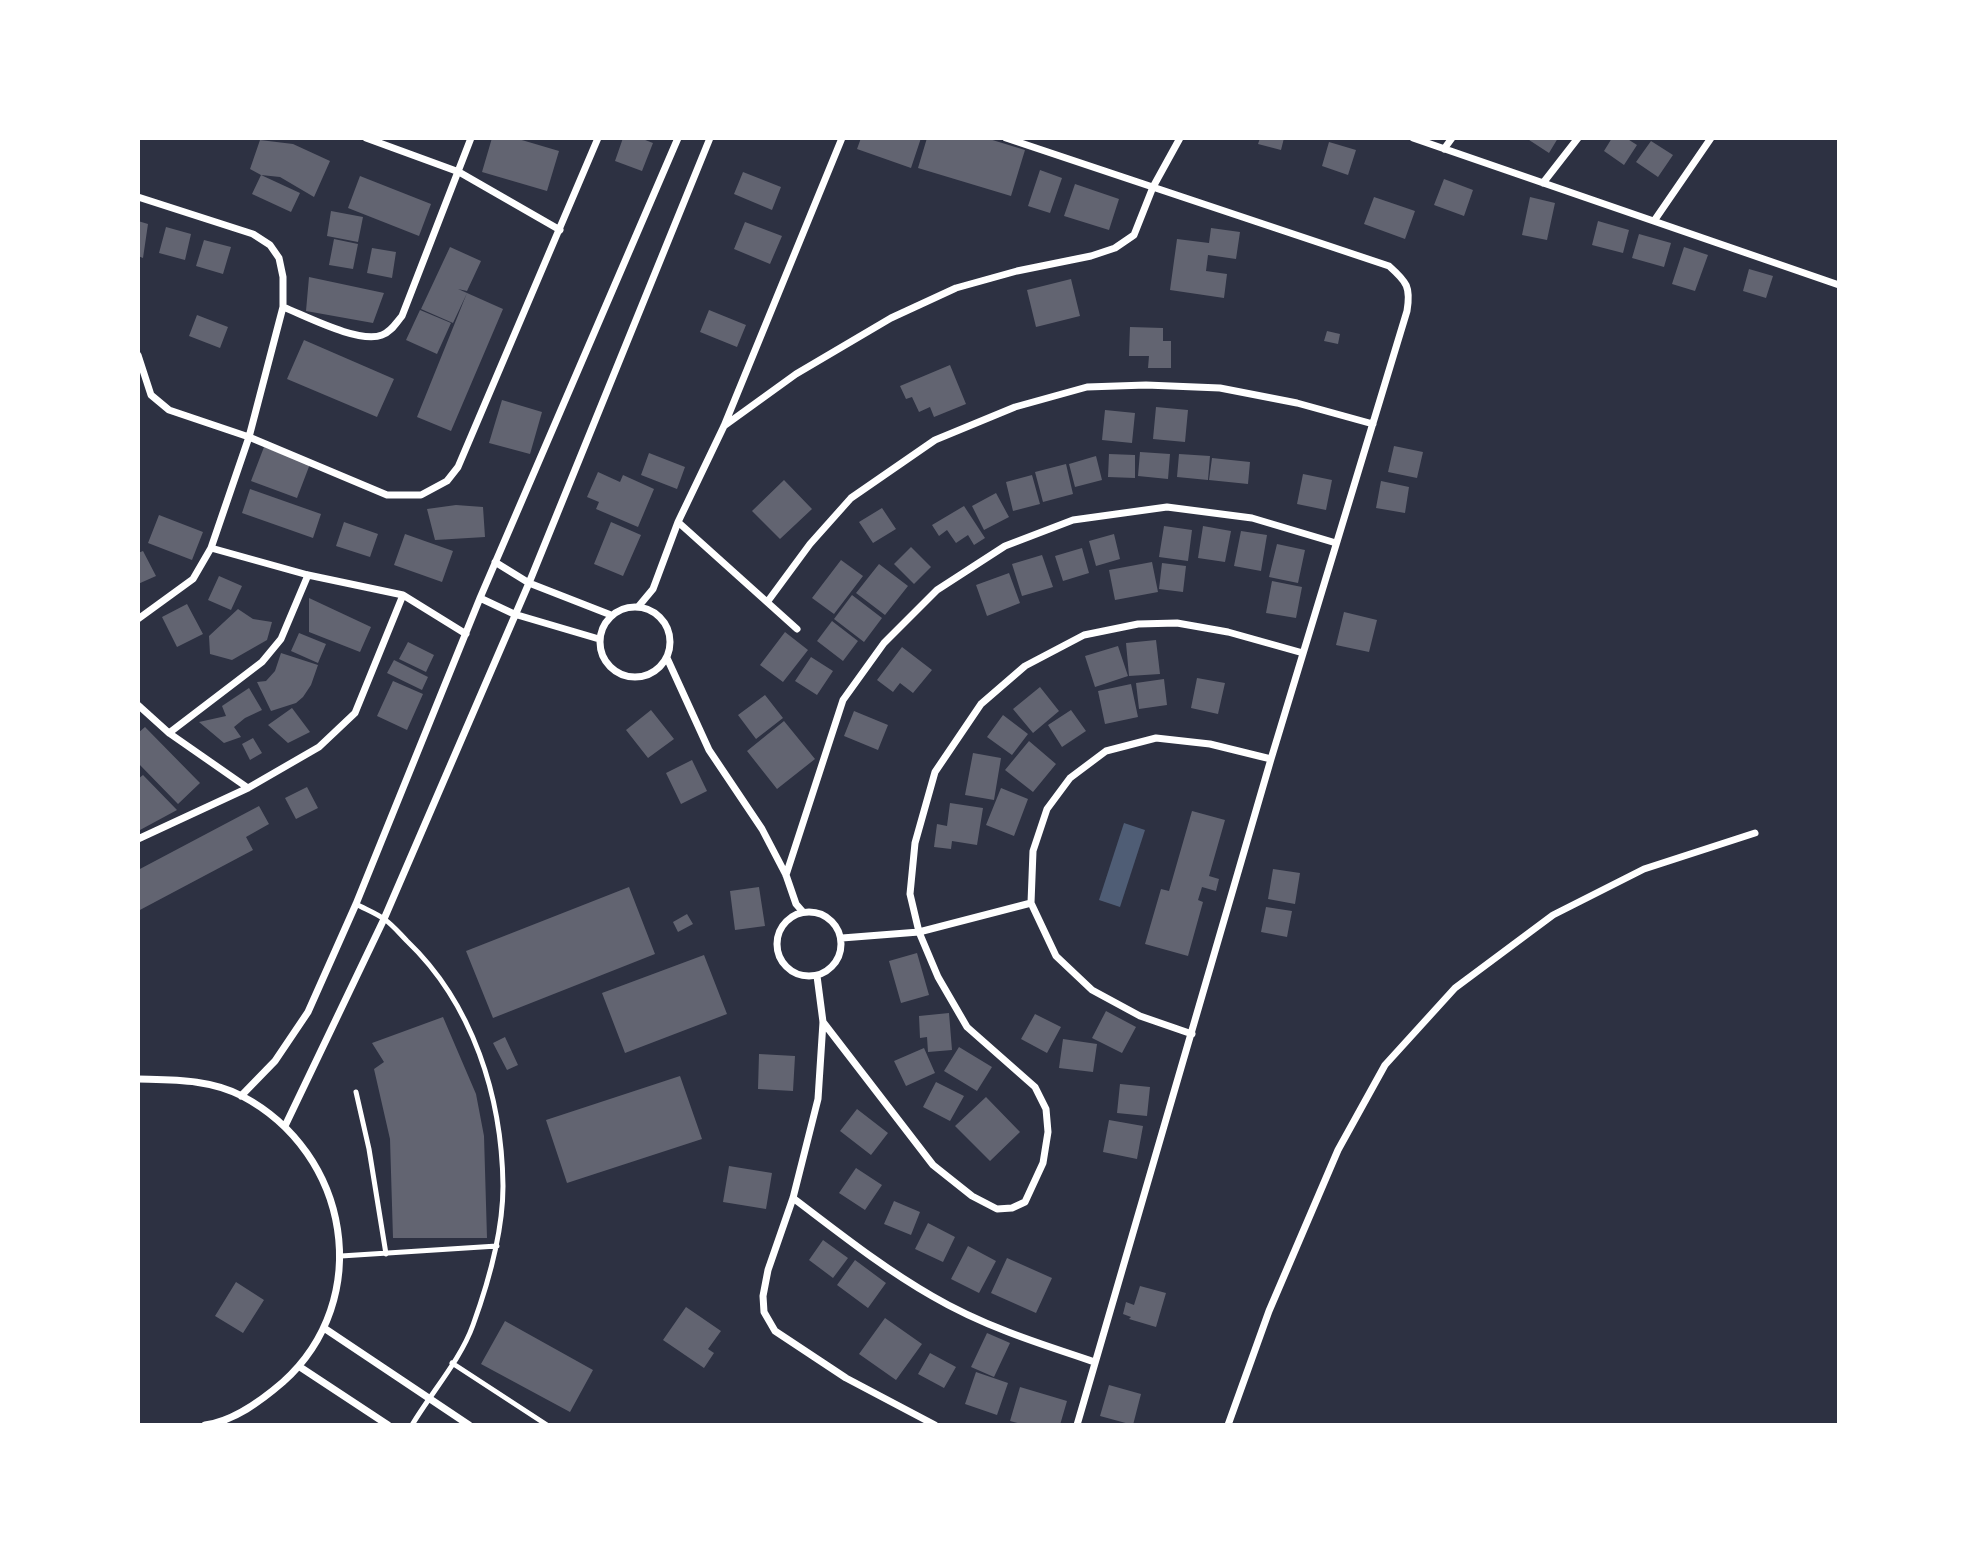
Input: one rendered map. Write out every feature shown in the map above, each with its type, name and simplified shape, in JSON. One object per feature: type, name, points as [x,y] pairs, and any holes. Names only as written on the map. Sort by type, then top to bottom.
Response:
[{"type":"street","points":[[366,138],[459,172],[560,230]]},
{"type":"street","points":[[283,307],[361,337],[382,335],[392,329],[402,316],[471,138]]},
{"type":"street","points":[[138,355],[151,396],[169,410],[249,437],[387,495],[421,495],[447,481],[458,467],[598,138]]},
{"type":"street","points":[[241,1096],[275,1062],[309,1012],[356,904],[480,597],[678,138]]},
{"type":"street","points":[[285,1126],[384,919],[529,583],[710,138]]},
{"type":"street","points":[[638,607],[653,589],[678,522],[724,426],[842,138]]},
{"type":"street","points":[[1006,138],[1389,266],[1404,279],[1410,293],[1407,311],[1271,760],[1077,1425]]},
{"type":"street","points":[[724,426],[796,374],[891,318],[957,288],[1115,248],[1134,235],[1153,187],[1180,138]]},
{"type":"street","points":[[1413,138],[1839,285]]},
{"type":"street","points":[[1444,149],[1452,138]]},
{"type":"street","points":[[1543,183],[1578,138]]},
{"type":"street","points":[[1654,221],[1711,138]]},
{"type":"street","points":[[138,197],[253,234],[270,245],[279,258],[283,277],[283,307],[249,437],[211,548],[193,579],[138,619]]},
{"type":"street","points":[[768,601],[810,544],[851,498],[935,440],[1014,407],[1087,387],[1146,385],[1220,388],[1297,403],[1373,424]]},
{"type":"street","points":[[786,874],[843,699],[858,676],[884,643],[937,590],[1005,545],[1073,520],[1167,507],[1252,518],[1336,543]]},
{"type":"street","points":[[678,522],[797,629]]},
{"type":"street","points":[[211,548],[308,575],[402,595],[466,634]]},
{"type":"street","points":[[495,562],[529,583],[611,615]]},
{"type":"street","points":[[169,733],[267,656],[281,639],[308,575]]},
{"type":"street","points":[[140,836],[248,788],[319,747],[355,713],[402,595]]},
{"type":"street","points":[[480,597],[514,614],[599,639]]},
{"type":"street","points":[[638,607],[659,615],[666,624],[670,647],[667,658],[659,668],[638,677],[626,676],[614,671],[606,662],[599,639],[601,630],[611,615],[619,610],[638,607]]},
{"type":"street","points":[[824,1022],[933,1165],[972,1196],[997,1209],[1012,1208],[1025,1202],[1043,1163],[1048,1132],[1046,1109],[1035,1087],[967,1027],[938,977],[919,932],[910,894],[915,843],[935,772],[981,704],[1024,666],[1084,635],[1138,624],[1177,623],[1228,632],[1303,653]]},
{"type":"street","points":[[667,658],[709,750],[762,829],[786,874],[796,904],[803,912]]},
{"type":"street","points":[[138,705],[169,733],[248,788]]},
{"type":"street","points":[[1192,1034],[1140,1016],[1091,990],[1056,956],[1031,902],[1032,851],[1047,809],[1070,778],[1106,751],[1156,738],[1210,744],[1271,760]]},
{"type":"street","points":[[1228,1425],[1269,1311],[1338,1150],[1385,1065],[1455,988],[1553,915],[1644,869],[1755,833]]},
{"type":"street","points":[[842,937],[919,932],[1031,902]]},
{"type":"street","points":[[803,912],[816,912],[827,917],[837,926],[842,937],[842,950],[837,962],[828,971],[817,976],[804,976],[792,971],[782,963],[777,951],[777,938],[782,926],[791,916],[803,912]]},
{"type":"street","points":[[817,976],[824,1022],[818,1099],[793,1198],[768,1270],[762,1296],[764,1312],[775,1331],[846,1378],[935,1425]]},
{"type":"street","points":[[138,1079],[191,1080],[241,1096],[285,1126],[316,1164],[334,1208],[341,1256],[336,1293],[324,1328],[300,1367],[261,1402],[205,1425]]},
{"type":"street","points":[[793,1198],[867,1254],[934,1297],[1017,1336],[1096,1362]]},
{"type":"street","points":[[324,1328],[470,1425]]},
{"type":"street","points":[[300,1367],[388,1425]]},
{"type":"lane","points":[[356,904],[384,919],[420,953],[452,996],[476,1043],[500,1131],[503,1188],[496,1246],[472,1329],[412,1425]]},
{"type":"lane","points":[[356,1092],[367,1139],[386,1254]]},
{"type":"lane","points":[[341,1256],[496,1246]]},
{"type":"lane","points":[[452,1363],[547,1425]]},
{"type":"water","points":[[1124,823],[1145,830],[1120,907],[1099,900]]},
{"type":"building","points":[[492,138],[515,138],[559,151],[547,191],[482,172]]},
{"type":"building","points":[[623,138],[640,138],[653,143],[642,171],[615,161]]},
{"type":"building","points":[[861,138],[921,138],[911,168],[857,149]]},
{"type":"building","points":[[927,138],[986,138],[1025,150],[1011,196],[918,168]]},
{"type":"building","points":[[1260,138],[1284,138],[1281,150],[1258,144]]},
{"type":"building","points":[[1526,138],[1558,138],[1549,153]]},
{"type":"building","points":[[1612,138],[1626,138],[1637,145],[1624,165],[1604,151]]},
{"type":"building","points":[[260,140],[293,144],[330,161],[314,197],[280,177],[261,175],[250,169]]},
{"type":"building","points":[[1651,141],[1673,155],[1658,177],[1636,162]]},
{"type":"building","points":[[1329,142],[1356,150],[1348,175],[1322,166]]},
{"type":"building","points":[[1040,170],[1062,178],[1050,213],[1028,206]]},
{"type":"building","points":[[743,172],[781,187],[772,210],[734,194]]},
{"type":"building","points":[[261,175],[300,193],[291,212],[252,194]]},
{"type":"building","points":[[360,176],[431,204],[419,236],[348,208]]},
{"type":"building","points":[[1444,179],[1473,190],[1464,216],[1434,205]]},
{"type":"building","points":[[1075,184],[1119,199],[1109,230],[1064,216]]},
{"type":"building","points":[[1374,197],[1415,211],[1405,239],[1364,224]]},
{"type":"building","points":[[1530,197],[1555,203],[1547,240],[1522,235]]},
{"type":"building","points":[[331,211],[363,217],[358,242],[327,236]]},
{"type":"building","points":[[138,221],[148,224],[143,258],[138,256]]},
{"type":"building","points":[[1598,221],[1629,230],[1623,253],[1592,245]]},
{"type":"building","points":[[745,222],[782,236],[770,264],[734,249]]},
{"type":"building","points":[[166,227],[191,234],[185,260],[159,253]]},
{"type":"building","points":[[1211,228],[1240,232],[1236,259],[1208,255],[1206,271],[1227,274],[1224,298],[1170,290],[1177,239],[1209,243]]},
{"type":"building","points":[[1639,234],[1671,243],[1664,267],[1632,258]]},
{"type":"building","points":[[334,239],[358,244],[353,269],[329,265]]},
{"type":"building","points":[[204,240],[231,247],[223,274],[196,266]]},
{"type":"building","points":[[450,247],[481,261],[467,291],[458,289],[467,293],[453,323],[421,309]]},
{"type":"building","points":[[1684,247],[1708,255],[1695,291],[1672,284]]},
{"type":"building","points":[[372,248],[396,252],[392,278],[367,273]]},
{"type":"building","points":[[1749,269],[1773,276],[1766,298],[1743,291]]},
{"type":"building","points":[[309,277],[384,293],[373,323],[306,311]]},
{"type":"building","points":[[1071,279],[1080,316],[1036,327],[1027,290]]},
{"type":"building","points":[[467,293],[503,309],[451,431],[417,417]]},
{"type":"building","points":[[420,310],[451,323],[437,354],[406,340]]},
{"type":"building","points":[[709,310],[746,325],[737,347],[700,332]]},
{"type":"building","points":[[197,315],[228,327],[220,348],[189,336]]},
{"type":"building","points":[[1130,327],[1163,328],[1163,341],[1171,341],[1171,368],[1148,368],[1149,356],[1129,356]]},
{"type":"building","points":[[1327,331],[1340,334],[1338,344],[1324,341]]},
{"type":"building","points":[[304,340],[394,379],[377,417],[287,379]]},
{"type":"building","points":[[950,365],[966,404],[934,417],[930,407],[919,412],[912,397],[906,399],[900,386]]},
{"type":"building","points":[[502,400],[542,412],[530,454],[489,443]]},
{"type":"building","points":[[1156,407],[1188,410],[1185,442],[1153,439]]},
{"type":"building","points":[[1105,410],[1135,413],[1132,443],[1102,440]]},
{"type":"building","points":[[1394,446],[1423,452],[1417,478],[1388,472]]},
{"type":"building","points":[[264,447],[310,464],[297,498],[251,481]]},
{"type":"building","points":[[1140,452],[1170,454],[1168,479],[1138,476]]},
{"type":"building","points":[[649,453],[685,467],[677,489],[641,475]]},
{"type":"building","points":[[1109,454],[1135,455],[1135,478],[1108,477]]},
{"type":"building","points":[[1179,454],[1210,456],[1208,480],[1177,477]]},
{"type":"building","points":[[1096,456],[1102,480],[1075,487],[1069,464]]},
{"type":"building","points":[[1212,458],[1250,462],[1248,484],[1209,480]]},
{"type":"building","points":[[1066,464],[1073,494],[1043,502],[1035,472]]},
{"type":"building","points":[[598,472],[620,482],[623,475],[654,489],[638,527],[596,509],[599,502],[587,497]]},
{"type":"building","points":[[1303,474],[1332,480],[1326,510],[1297,504]]},
{"type":"building","points":[[1032,475],[1040,504],[1013,511],[1006,482]]},
{"type":"building","points":[[784,480],[812,509],[780,539],[752,511]]},
{"type":"building","points":[[1381,481],[1409,487],[1405,513],[1376,508]]},
{"type":"building","points":[[250,489],[321,514],[313,538],[242,513]]},
{"type":"building","points":[[996,493],[1009,517],[984,530],[972,506]]},
{"type":"building","points":[[456,505],[483,507],[485,537],[435,540],[427,509]]},
{"type":"building","points":[[964,506],[985,538],[974,545],[968,535],[956,543],[947,530],[939,536],[932,525]]},
{"type":"building","points":[[882,508],[896,529],[873,543],[859,522]]},
{"type":"building","points":[[159,515],[203,532],[192,560],[148,543]]},
{"type":"building","points":[[344,522],[378,534],[370,557],[336,546]]},
{"type":"building","points":[[611,522],[641,535],[623,576],[594,564]]},
{"type":"building","points":[[1164,526],[1192,530],[1188,561],[1159,557]]},
{"type":"building","points":[[1203,526],[1231,531],[1225,562],[1198,558]]},
{"type":"building","points":[[1241,531],[1267,535],[1261,571],[1234,566]]},
{"type":"building","points":[[405,534],[453,551],[442,582],[394,565]]},
{"type":"building","points":[[1114,534],[1120,559],[1096,566],[1089,541]]},
{"type":"building","points":[[1277,544],[1305,550],[1298,583],[1269,577]]},
{"type":"building","points":[[911,547],[931,567],[914,584],[894,564]]},
{"type":"building","points":[[1082,548],[1089,573],[1063,581],[1055,556]]},
{"type":"building","points":[[143,551],[156,576],[138,584],[138,553]]},
{"type":"building","points":[[1042,555],[1053,587],[1022,596],[1012,564]]},
{"type":"building","points":[[841,560],[863,576],[834,614],[812,598]]},
{"type":"building","points":[[1152,562],[1158,592],[1115,600],[1109,570]]},
{"type":"building","points":[[1162,563],[1186,566],[1183,592],[1159,589]]},
{"type":"building","points":[[879,564],[908,586],[885,615],[856,593]]},
{"type":"building","points":[[1009,573],[1020,603],[987,616],[976,585]]},
{"type":"building","points":[[219,576],[242,586],[231,610],[208,600]]},
{"type":"building","points":[[1272,581],[1302,587],[1296,618],[1266,613]]},
{"type":"building","points":[[852,595],[882,618],[864,642],[834,619]]},
{"type":"building","points":[[309,598],[371,627],[360,652],[309,632]]},
{"type":"building","points":[[187,604],[203,634],[177,647],[162,617]]},
{"type":"building","points":[[238,609],[253,619],[272,622],[267,640],[232,660],[210,654],[209,636]]},
{"type":"building","points":[[1344,612],[1377,620],[1369,652],[1336,645]]},
{"type":"building","points":[[832,621],[858,641],[843,661],[817,641]]},
{"type":"building","points":[[785,632],[808,650],[783,682],[760,665]]},
{"type":"building","points":[[299,633],[326,644],[318,663],[291,651]]},
{"type":"building","points":[[1156,640],[1160,674],[1129,676],[1126,643]]},
{"type":"building","points":[[408,642],[434,655],[426,672],[399,659]]},
{"type":"building","points":[[1118,646],[1128,676],[1095,687],[1085,656]]},
{"type":"building","points":[[902,647],[932,670],[913,693],[900,683],[893,692],[877,680]]},
{"type":"building","points":[[281,653],[318,665],[311,685],[303,697],[296,703],[271,711],[257,682],[266,681],[275,671]]},
{"type":"building","points":[[811,657],[833,671],[817,695],[795,681]]},
{"type":"building","points":[[394,660],[428,677],[422,690],[387,673]]},
{"type":"building","points":[[1197,678],[1225,683],[1218,714],[1191,708]]},
{"type":"building","points":[[1164,679],[1167,705],[1139,709],[1136,683]]},
{"type":"building","points":[[393,681],[423,694],[407,730],[377,716]]},
{"type":"building","points":[[1131,684],[1138,717],[1105,724],[1098,691]]},
{"type":"building","points":[[1040,687],[1059,711],[1033,733],[1013,709]]},
{"type":"building","points":[[249,688],[262,710],[234,727],[241,737],[224,743],[199,722],[226,716],[222,706]]},
{"type":"building","points":[[765,695],[783,718],[756,739],[738,715]]},
{"type":"building","points":[[292,708],[310,732],[288,743],[268,725]]},
{"type":"building","points":[[651,710],[674,739],[648,758],[626,730]]},
{"type":"building","points":[[1071,710],[1086,731],[1062,747],[1048,725]]},
{"type":"building","points":[[854,711],[888,725],[878,750],[844,736]]},
{"type":"building","points":[[1003,715],[1028,734],[1012,755],[987,737]]},
{"type":"building","points":[[784,721],[815,759],[777,789],[747,751]]},
{"type":"building","points":[[145,727],[200,783],[178,804],[138,763],[138,733]]},
{"type":"building","points":[[253,738],[262,753],[250,760],[242,744]]},
{"type":"building","points":[[1029,741],[1056,764],[1033,792],[1005,770]]},
{"type":"building","points":[[973,753],[1001,758],[994,800],[965,795]]},
{"type":"building","points":[[692,760],[707,791],[681,804],[666,773]]},
{"type":"building","points":[[143,775],[177,810],[140,830],[138,779]]},
{"type":"building","points":[[307,787],[318,808],[296,819],[285,798]]},
{"type":"building","points":[[1001,788],[1028,799],[1014,836],[986,825]]},
{"type":"building","points":[[950,803],[983,808],[977,845],[952,841],[951,849],[934,847],[937,824],[947,826]]},
{"type":"building","points":[[259,806],[269,824],[246,837],[253,850],[138,911],[138,870]]},
{"type":"building","points":[[1192,811],[1225,820],[1209,876],[1219,879],[1216,891],[1202,887],[1198,900],[1203,902],[1188,956],[1145,944],[1161,889],[1169,891]]},
{"type":"building","points":[[1273,869],[1300,873],[1295,904],[1268,899]]},
{"type":"building","points":[[629,887],[655,954],[493,1018],[466,951]]},
{"type":"building","points":[[759,887],[765,926],[735,930],[730,891]]},
{"type":"building","points":[[1266,907],[1292,911],[1287,937],[1261,932]]},
{"type":"building","points":[[687,914],[693,924],[678,932],[673,922]]},
{"type":"building","points":[[917,953],[929,995],[901,1003],[889,961]]},
{"type":"building","points":[[704,955],[727,1014],[625,1053],[602,993]]},
{"type":"building","points":[[1106,1011],[1136,1027],[1122,1053],[1092,1038]]},
{"type":"building","points":[[949,1013],[952,1050],[928,1052],[927,1037],[920,1038],[919,1016]]},
{"type":"building","points":[[1035,1014],[1061,1027],[1047,1053],[1021,1039]]},
{"type":"building","points":[[443,1017],[476,1094],[484,1136],[487,1238],[393,1238],[390,1139],[374,1069],[384,1062],[372,1043]]},
{"type":"building","points":[[505,1037],[518,1065],[507,1070],[493,1043]]},
{"type":"building","points":[[1063,1039],[1097,1044],[1093,1072],[1059,1068]]},
{"type":"building","points":[[959,1047],[992,1067],[977,1091],[944,1071]]},
{"type":"building","points":[[924,1048],[935,1073],[906,1086],[894,1061]]},
{"type":"building","points":[[759,1054],[795,1056],[793,1091],[758,1089]]},
{"type":"building","points":[[680,1076],[702,1139],[567,1183],[546,1120]]},
{"type":"building","points":[[936,1082],[964,1096],[950,1121],[923,1107]]},
{"type":"building","points":[[1120,1084],[1150,1087],[1147,1116],[1117,1113]]},
{"type":"building","points":[[986,1097],[1020,1132],[990,1161],[955,1126]]},
{"type":"building","points":[[857,1109],[888,1133],[871,1155],[840,1131]]},
{"type":"building","points":[[1109,1120],[1143,1126],[1137,1159],[1103,1152]]},
{"type":"building","points":[[729,1166],[772,1173],[766,1209],[723,1202]]},
{"type":"building","points":[[856,1168],[882,1185],[865,1210],[839,1193]]},
{"type":"building","points":[[894,1201],[920,1212],[911,1235],[884,1224]]},
{"type":"building","points":[[928,1223],[955,1237],[943,1262],[915,1249]]},
{"type":"building","points":[[823,1240],[848,1258],[833,1278],[809,1260]]},
{"type":"building","points":[[968,1246],[996,1261],[979,1293],[951,1279]]},
{"type":"building","points":[[1007,1258],[1052,1278],[1036,1313],[991,1293]]},
{"type":"building","points":[[855,1260],[886,1283],[868,1308],[837,1285]]},
{"type":"building","points":[[236,1282],[264,1300],[243,1333],[215,1316]]},
{"type":"building","points":[[1140,1286],[1166,1293],[1156,1327],[1129,1319],[1131,1317],[1123,1314],[1126,1302],[1134,1305]]},
{"type":"building","points":[[686,1307],[721,1331],[708,1349],[714,1353],[704,1368],[663,1340]]},
{"type":"building","points":[[885,1318],[922,1344],[896,1380],[859,1354]]},
{"type":"building","points":[[505,1321],[593,1370],[570,1412],[481,1364]]},
{"type":"building","points":[[987,1333],[1010,1343],[994,1377],[971,1367]]},
{"type":"building","points":[[930,1353],[956,1367],[944,1388],[918,1374]]},
{"type":"building","points":[[976,1372],[1008,1383],[997,1415],[965,1404]]},
{"type":"building","points":[[1109,1385],[1141,1394],[1133,1425],[1100,1416]]},
{"type":"building","points":[[1020,1387],[1067,1401],[1060,1425],[1025,1425],[1010,1421]]}]
